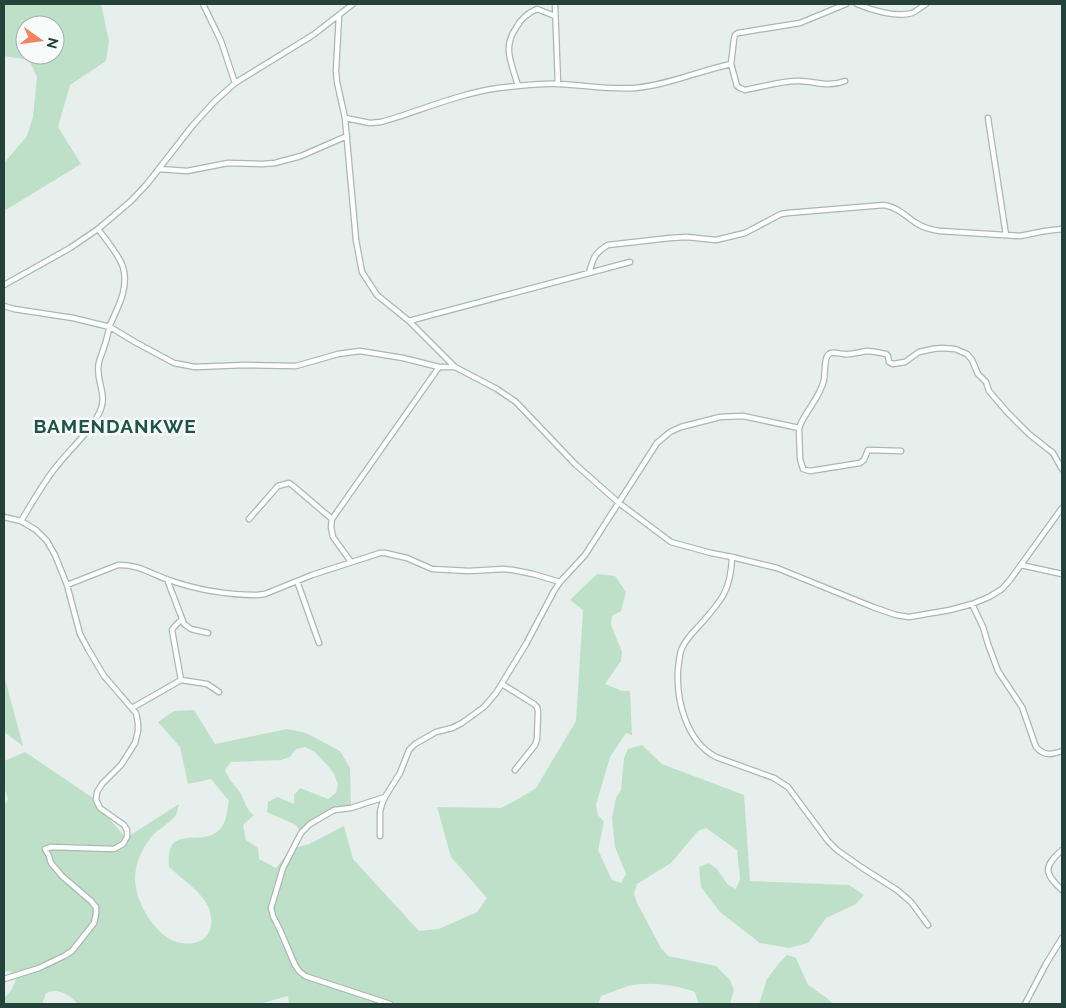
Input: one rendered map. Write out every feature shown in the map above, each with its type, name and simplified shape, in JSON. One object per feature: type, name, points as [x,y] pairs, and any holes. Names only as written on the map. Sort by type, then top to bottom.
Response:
[{"type":"street","points":[[203,4],[220,41],[235,83]]},
{"type":"street","points":[[4,285],[70,248],[98,229],[130,202],[160,169],[198,119],[235,83],[313,35],[352,4]]},
{"type":"street","points":[[555,4],[558,84]]},
{"type":"street","points":[[844,81],[832,85],[799,81],[785,82],[744,90],[737,86],[731,64],[734,39],[738,33],[800,23],[846,4]]},
{"type":"street","points":[[857,4],[870,10],[902,14],[911,13],[926,4]]},
{"type":"street","points":[[518,86],[509,53],[508,44],[510,36],[519,22],[531,11],[537,9],[555,16]]},
{"type":"street","points":[[339,15],[336,71],[345,118],[356,240],[362,272],[370,285],[377,295],[409,321],[456,367],[501,391],[516,402],[575,464],[619,503],[671,542],[777,568],[873,607],[908,617],[950,610],[972,604],[1002,589],[1062,508]]},
{"type":"street","points":[[345,118],[370,123],[381,122],[475,92],[518,86],[558,84],[635,88],[658,84],[731,64]]},
{"type":"street","points":[[988,118],[1006,235]]},
{"type":"street","points":[[160,169],[187,171],[228,162],[275,163],[301,156],[347,136]]},
{"type":"street","points":[[589,273],[594,255],[608,245],[687,237],[716,240],[745,233],[781,214],[797,212],[884,205],[902,212],[917,224],[940,231],[1020,236],[1045,230],[1062,229]]},
{"type":"street","points":[[21,521],[51,473],[97,418],[103,406],[104,397],[99,363],[124,291],[125,278],[123,266],[98,229]]},
{"type":"street","points":[[409,321],[630,262]]},
{"type":"street","points":[[4,306],[74,318],[110,327],[174,363],[195,367],[245,365],[296,366],[338,354],[360,351],[403,358],[440,367],[456,367]]},
{"type":"street","points":[[901,451],[868,450],[864,460],[856,465],[810,471],[803,469],[800,459],[800,423],[813,405],[822,386],[827,355],[830,353],[850,355],[867,351],[886,354],[889,362],[893,364],[905,362],[919,352],[933,348],[955,350],[967,354],[978,374],[986,382],[989,390],[1007,412],[1029,434],[1053,453],[1062,469]]},
{"type":"street","points":[[351,562],[333,536],[332,519],[440,367]]},
{"type":"street","points":[[380,836],[380,812],[385,797],[400,773],[411,747],[436,732],[462,723],[484,707],[496,693],[526,644],[560,582],[585,555],[657,443],[670,432],[681,427],[720,417],[743,416],[799,428]]},
{"type":"street","points":[[249,519],[278,486],[289,483],[332,519]]},
{"type":"street","points":[[4,517],[21,521],[36,530],[46,541],[55,555],[67,585],[80,634],[104,676],[136,713],[138,723],[135,743],[121,765],[102,784],[97,792],[96,800],[100,808],[124,825],[127,830],[127,837],[123,844],[114,849],[45,849],[51,863],[62,876],[96,907],[94,923],[72,951],[64,956],[39,968],[4,979]]},
{"type":"street","points":[[67,585],[118,565],[125,565],[203,589],[258,595],[265,594],[312,574],[376,554],[385,553],[407,558],[432,569],[468,571],[504,569],[534,574],[560,582]]},
{"type":"street","points":[[732,557],[731,575],[725,594],[690,635],[681,649],[678,681],[681,706],[687,724],[707,752],[774,778],[788,787],[828,841],[837,850],[897,890],[910,902],[928,925]]},
{"type":"street","points":[[1021,565],[1062,574]]},
{"type":"street","points":[[167,579],[184,624],[208,633]]},
{"type":"street","points":[[297,581],[320,643]]},
{"type":"street","points":[[972,604],[983,627],[998,671],[1022,707],[1036,747],[1046,754],[1062,751]]},
{"type":"street","points":[[181,680],[172,630],[182,619]]},
{"type":"street","points":[[132,708],[181,680],[207,684],[219,692]]},
{"type":"street","points":[[502,684],[534,704],[538,711],[537,740],[515,770]]},
{"type":"street","points":[[385,797],[351,808],[334,810],[310,824],[300,833],[283,868],[271,908],[299,972],[305,976],[390,1004]]},
{"type":"street","points":[[1062,850],[1050,863],[1048,869],[1049,875],[1062,890]]},
{"type":"street","points":[[1024,1004],[1062,938]]},
{"type":"green space","points":[[4,4],[101,4],[109,41],[106,61],[70,85],[58,127],[81,164],[4,211],[4,163],[27,136],[33,117],[37,77],[31,65],[65,65],[65,15],[15,15],[15,58],[4,56]]},
{"type":"green space","points":[[597,574],[615,576],[626,592],[621,611],[612,616],[611,625],[622,652],[621,661],[605,684],[622,691],[630,691],[632,735],[626,733],[610,757],[596,805],[598,815],[604,822],[598,850],[612,880],[621,883],[626,874],[615,847],[612,818],[616,798],[621,790],[624,758],[628,749],[642,745],[662,764],[744,795],[750,881],[849,885],[864,895],[856,904],[826,918],[808,943],[789,948],[760,943],[720,912],[701,887],[699,867],[709,863],[717,869],[728,885],[736,889],[740,879],[737,850],[706,828],[698,831],[671,863],[637,884],[634,894],[661,948],[668,956],[716,966],[730,980],[734,990],[730,1004],[698,1004],[695,992],[680,987],[644,984],[628,986],[601,996],[598,1004],[289,1004],[288,996],[259,1004],[78,1004],[68,995],[55,991],[46,993],[42,1004],[4,1004],[4,998],[17,977],[9,971],[4,972],[4,806],[8,799],[4,788],[4,761],[25,752],[96,800],[100,808],[126,838],[179,804],[176,815],[147,842],[138,860],[135,878],[138,897],[152,923],[171,940],[185,943],[198,942],[208,933],[211,923],[208,907],[197,892],[169,867],[169,853],[173,844],[179,840],[205,837],[221,828],[226,818],[229,801],[211,779],[188,784],[180,747],[158,722],[174,711],[194,710],[215,744],[287,729],[306,733],[340,751],[350,768],[351,808],[334,810],[301,833],[296,825],[267,812],[268,802],[277,797],[294,804],[294,795],[300,788],[328,799],[336,793],[338,784],[334,774],[315,752],[305,747],[296,749],[290,757],[281,760],[231,762],[225,770],[241,794],[247,808],[254,815],[243,825],[246,840],[258,848],[259,859],[276,868],[291,849],[309,844],[344,826],[353,859],[419,931],[439,929],[477,912],[487,898],[451,857],[437,807],[501,808],[536,788],[576,721],[583,610],[570,600]]},
{"type":"green space","points":[[4,675],[23,746],[4,732]]},
{"type":"green space","points":[[787,955],[796,958],[808,985],[833,1004],[759,1004],[767,979]]},
{"type":"district","name":"BAMENDANKWE","points":[[115,426]]}]
